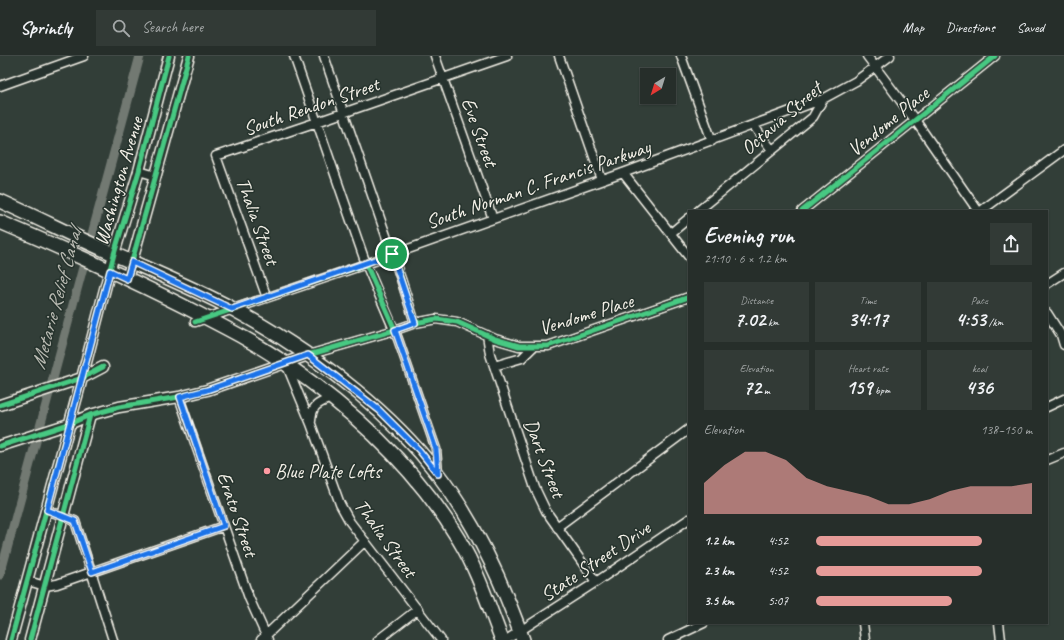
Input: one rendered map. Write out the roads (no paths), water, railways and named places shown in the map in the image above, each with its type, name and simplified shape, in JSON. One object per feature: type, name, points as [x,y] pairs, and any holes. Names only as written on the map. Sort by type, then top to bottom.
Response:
[{"type":"main road","points":[[0,201],[232,309],[308,355],[379,410],[419,450],[464,510],[490,558],[506,593],[521,636]]},
{"type":"main road","points":[[33,236],[40,220]]},
{"type":"main road","points":[[0,222],[127,279],[201,320],[246,339],[286,363],[331,398],[392,453],[425,490],[460,541],[502,640]]},
{"type":"main road","points":[[362,425],[379,410]]},
{"type":"street","points":[[0,86],[62,60],[84,56]]},
{"type":"street","name":"Washington Avenue","points":[[12,640],[82,378],[105,269],[139,171],[169,56]]},
{"type":"street","name":"Washington Avenue","points":[[127,279],[189,56]]},
{"type":"street","points":[[294,56],[366,264],[395,330],[436,449],[438,474]]},
{"type":"street","points":[[324,56],[415,323]]},
{"type":"street","name":"Eve Street","points":[[435,56],[493,219]]},
{"type":"street","name":"South Rendon Street","points":[[216,156],[507,56]]},
{"type":"street","points":[[559,56],[602,180]]},
{"type":"street","points":[[681,56],[712,141]]},
{"type":"street","points":[[867,56],[877,67],[977,210]]},
{"type":"street","name":"Octavia Street","points":[[699,210],[813,117],[823,99],[856,81],[890,56]]},
{"type":"street","name":"Vendome Place","points":[[803,210],[995,56]]},
{"type":"street","name":"South Norman C. Francis Parkway","points":[[201,320],[366,264],[623,173],[823,99]]},
{"type":"street","points":[[753,125],[772,150]]},
{"type":"street","points":[[982,210],[1064,150]]},
{"type":"street","name":"Thalia Street","points":[[216,156],[267,298]]},
{"type":"street","points":[[139,171],[156,176]]},
{"type":"street","points":[[623,173],[688,256]]},
{"type":"street","points":[[671,233],[688,219]]},
{"type":"street","points":[[1048,283],[1064,273]]},
{"type":"street","name":"Vendome Place","points":[[308,355],[415,323],[436,319],[457,322],[487,335],[519,346],[548,346],[688,297]]},
{"type":"street","points":[[1048,315],[1061,335],[1064,345]]},
{"type":"street","name":"Dart Street","points":[[487,335],[494,366],[535,488],[546,511],[596,582]]},
{"type":"street","name":"Vendome Place","points":[[494,366],[522,358],[533,347]]},
{"type":"street","points":[[0,446],[14,440],[69,424],[90,415],[119,407],[180,397],[207,390],[308,355]]},
{"type":"street","name":"Thalia Street","points":[[286,363],[311,424],[340,504],[350,522],[442,640]]},
{"type":"street","points":[[0,405],[82,378],[103,367]]},
{"type":"street","name":"Erato Street","points":[[180,397],[249,598],[265,638]]},
{"type":"street","points":[[311,424],[314,407],[331,398]]},
{"type":"street","points":[[1048,407],[1064,399]]},
{"type":"street","points":[[30,640],[90,415]]},
{"type":"street","points":[[557,527],[688,430]]},
{"type":"street","points":[[1048,460],[1064,453]]},
{"type":"street","points":[[47,510],[75,521],[113,640]]},
{"type":"street","name":"State Street Drive","points":[[506,640],[521,636],[596,582],[688,520]]},
{"type":"street","points":[[28,581],[45,586],[57,584],[224,526]]},
{"type":"street","points":[[265,638],[365,541]]},
{"type":"street","points":[[378,640],[418,609]]},
{"type":"street","points":[[668,640],[702,624]]},
{"type":"street","points":[[863,624],[865,640]]},
{"type":"street","points":[[999,624],[1001,640]]},
{"type":"waterway","name":"Metarie Relief Canal","points":[[0,575],[140,56]]},
{"type":"place","name":"Blue Plate Lofts","points":[[267,471]]}]
